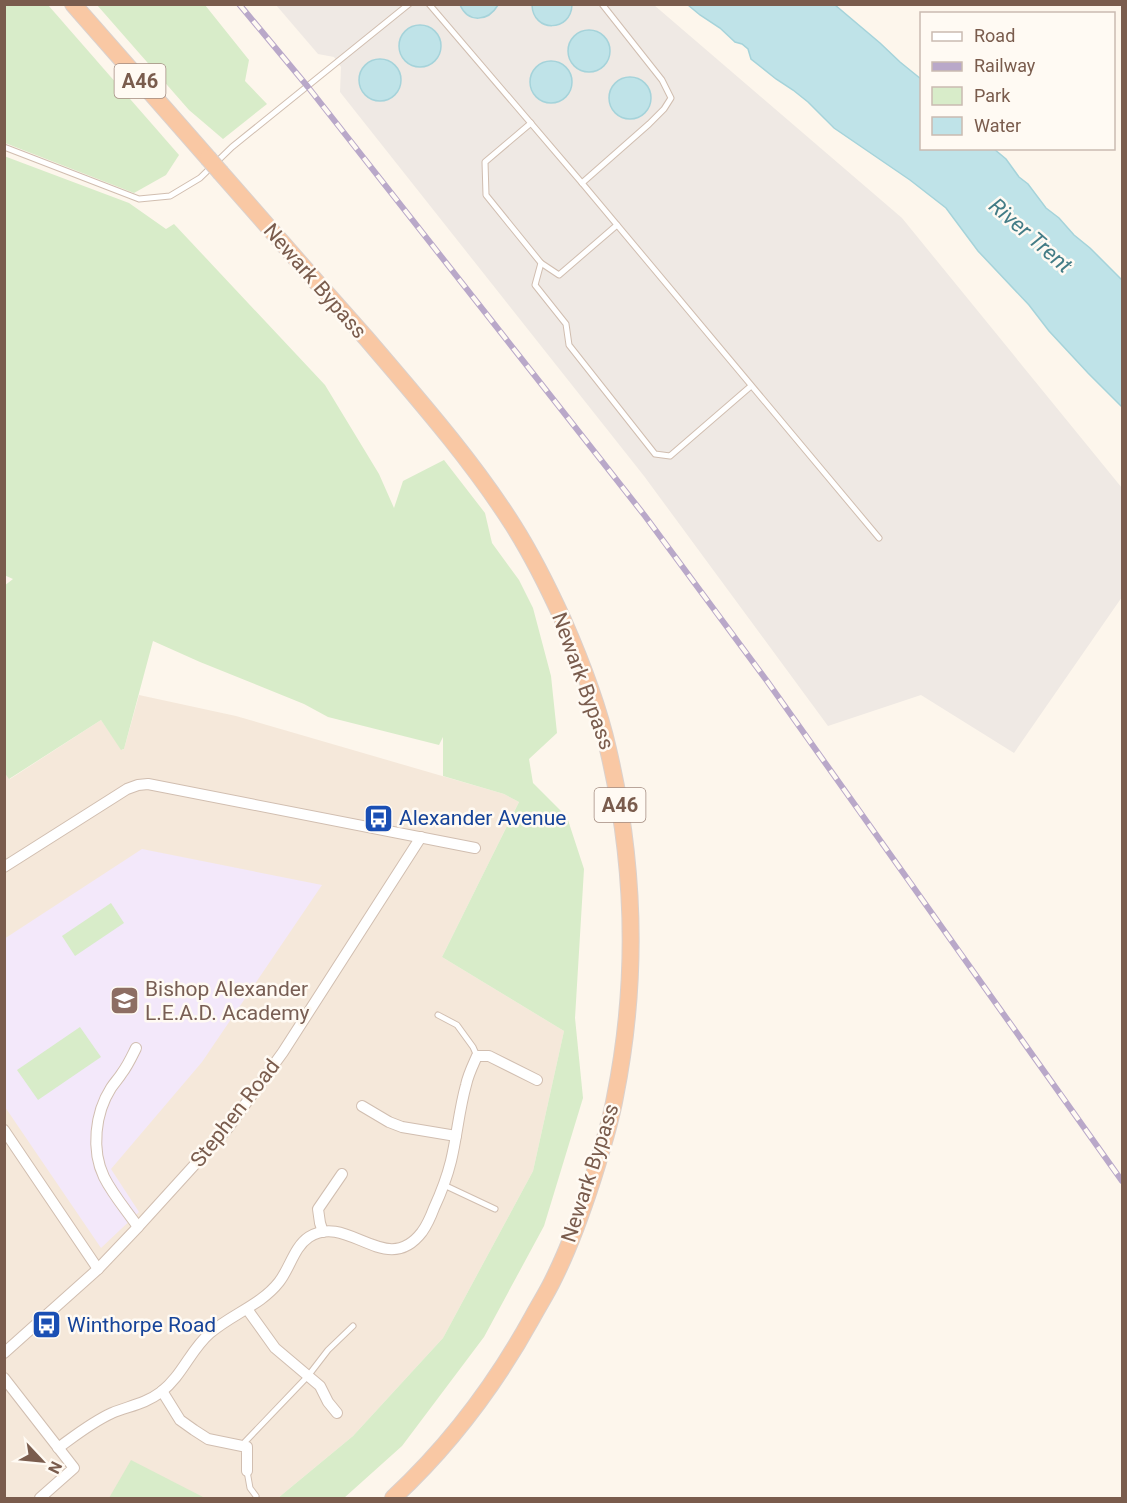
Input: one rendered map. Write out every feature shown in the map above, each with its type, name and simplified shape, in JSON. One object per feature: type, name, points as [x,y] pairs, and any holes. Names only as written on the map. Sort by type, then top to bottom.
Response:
[{"type":"highway","name":"Newark Bypass","points":[[73,4],[405,384],[475,470],[514,526],[549,589],[575,648],[608,746],[620,805],[628,867],[631,944],[629,1001],[623,1050],[615,1100],[601,1151],[581,1215],[554,1278],[522,1337],[485,1395],[447,1442],[412,1481],[393,1498]]},
{"type":"street","points":[[4,867],[127,789],[148,784],[475,848]]},
{"type":"street","name":"Stephen Road","points":[[4,1353],[98,1269],[228,1128],[283,1052],[421,837]]},
{"type":"street","points":[[136,1048],[104,1103],[96,1134],[97,1151],[104,1178],[138,1227]]},
{"type":"street","points":[[58,1448],[87,1426],[113,1412],[141,1404],[162,1391],[183,1369],[209,1333],[270,1292],[279,1282],[300,1245],[307,1238],[323,1232],[337,1232],[384,1249],[397,1249],[408,1244],[422,1232],[444,1185],[451,1162],[466,1085],[477,1056],[489,1056],[537,1080]]},
{"type":"street","points":[[362,1106],[402,1127],[456,1136]]},
{"type":"street","points":[[4,1130],[98,1269]]},
{"type":"street","points":[[323,1232],[318,1209],[342,1174]]},
{"type":"street","points":[[247,1309],[275,1348],[320,1386],[337,1413]]},
{"type":"street","points":[[4,1378],[74,1468],[40,1498]]},
{"type":"street","points":[[162,1391],[180,1420],[194,1430],[208,1439],[245,1446],[247,1471]]},
{"type":"lane","points":[[4,147],[139,199],[170,196],[200,178],[232,147],[409,4]]},
{"type":"lane","points":[[429,4],[879,538]]},
{"type":"lane","points":[[582,183],[649,124],[671,98],[662,80],[602,4]]},
{"type":"lane","points":[[531,123],[485,162],[486,195],[541,262],[559,274],[617,225]]},
{"type":"lane","points":[[541,262],[535,285],[566,324],[569,345],[655,454],[670,456],[751,386]]},
{"type":"lane","points":[[438,1015],[457,1025],[477,1056]]},
{"type":"lane","points":[[444,1185],[495,1209]]},
{"type":"lane","points":[[245,1446],[308,1376],[328,1350],[353,1326]]},
{"type":"lane","points":[[247,1471],[250,1488],[256,1496]]},
{"type":"shaded area","points":[[276,5],[654,5],[902,218],[1122,488],[1122,597],[1014,753],[921,695],[828,726],[644,476],[340,92],[341,67],[334,57],[318,54]]},
{"type":"shaded area","points":[[139,695],[236,716],[504,794],[519,802],[442,957],[564,1031],[533,1171],[443,1338],[353,1436],[278,1498],[5,1498],[4,772],[10,779],[101,720],[122,750],[124,749]]},
{"type":"shaded area","name":"Bishop Alexander L.E.A.D. Academy","points":[[142,849],[322,885],[202,1062],[111,1169],[139,1212],[101,1248],[5,1107],[4,939]]},
{"type":"green space","points":[[4,5],[48,5],[179,155],[166,175],[134,193],[5,143]]},
{"type":"green space","points":[[97,5],[205,5],[249,60],[245,81],[267,104],[223,139],[189,110]]},
{"type":"green space","points":[[4,156],[129,203],[166,229],[174,224],[325,385],[379,474],[394,508],[403,481],[444,460],[485,513],[492,543],[519,580],[533,608],[551,676],[557,733],[529,759],[533,783],[567,817],[584,869],[575,1018],[583,1098],[544,1226],[484,1337],[402,1446],[344,1498],[278,1498],[353,1436],[443,1338],[533,1171],[564,1031],[442,957],[519,802],[504,794],[443,776],[443,737],[439,745],[328,717],[304,704],[153,641],[124,749],[121,750],[101,720],[9,779],[4,772],[4,586],[13,579],[4,575]]},
{"type":"green space","points":[[111,903],[124,923],[75,956],[62,936]]},
{"type":"green space","points":[[80,1027],[101,1057],[38,1100],[17,1070]]},
{"type":"green space","points":[[131,1460],[205,1498],[109,1498]]},
{"type":"water","points":[[460,5],[498,5],[489,15],[478,18],[468,15]]},
{"type":"water","points":[[532,5],[572,5],[570,14],[565,20],[552,26],[539,21]]},
{"type":"water","name":"River Trent","points":[[688,5],[835,5],[920,78],[920,150],[995,150],[1028,184],[1046,208],[1122,280],[1122,407],[1049,331],[1029,305],[978,251],[946,208],[910,180],[834,128],[808,102],[751,59],[748,49],[735,42],[720,28]]},
{"type":"water","points":[[420,25],[435,31],[441,46],[435,61],[420,67],[405,61],[399,46],[405,31]]},
{"type":"water","points":[[589,30],[604,36],[610,51],[604,66],[589,72],[574,66],[568,51],[574,36]]},
{"type":"water","points":[[380,59],[395,65],[401,80],[395,95],[380,101],[365,95],[359,80],[365,65]]},
{"type":"water","points":[[551,61],[566,67],[572,82],[566,97],[551,103],[536,97],[530,82],[536,67]]},
{"type":"water","points":[[630,77],[645,83],[651,98],[645,113],[630,119],[615,113],[609,98],[615,83]]},
{"type":"railway","points":[[239,4],[308,87],[645,516],[767,681],[1122,1181]]},
{"type":"place","name":"Alexander Avenue","points":[[378,818]]},
{"type":"place","name":"Bishop Alexander L.E.A.D. Academy","points":[[124,1001]]},
{"type":"place","name":"Winthorpe Road","points":[[46,1325]]}]
